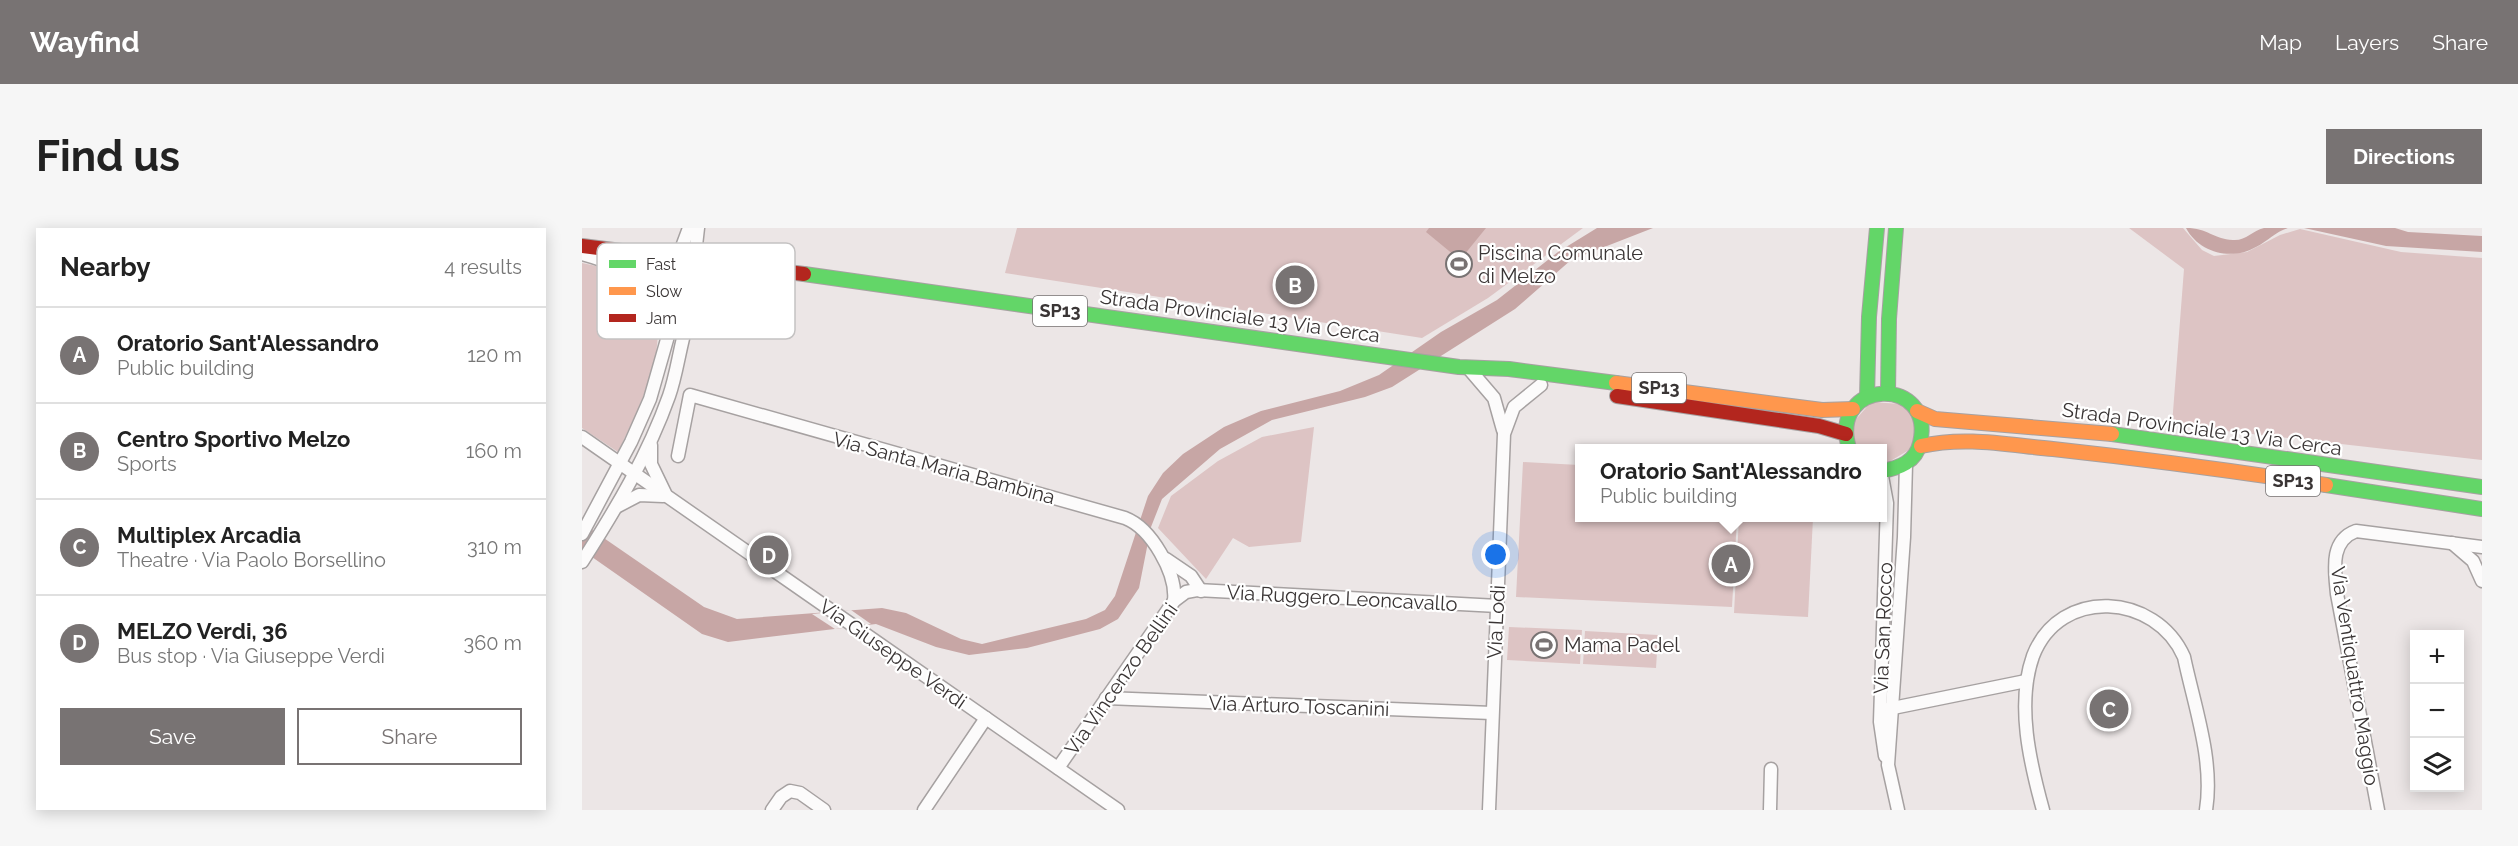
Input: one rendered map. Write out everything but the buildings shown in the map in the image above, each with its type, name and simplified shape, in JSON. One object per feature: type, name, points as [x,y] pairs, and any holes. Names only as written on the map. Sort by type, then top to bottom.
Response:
[{"type":"main road","points":[[1868,397],[1869,316],[1877,228]]},
{"type":"main road","points":[[1848,444],[1846,434],[1853,410],[1868,397],[1888,393],[1889,319],[1896,228]]},
{"type":"main road","name":"Strada Provinciale 13 Via Cerca","points":[[582,246],[597,248]]},
{"type":"main road","name":"Strada Provinciale 13 Via Cerca","points":[[795,274],[1464,368],[1509,369],[1822,410],[1853,410]]},
{"type":"main road","name":"Strada Provinciale 13 Via Cerca","points":[[1464,368],[1507,381],[1819,426],[1846,434]]},
{"type":"main road","name":"Strada Provinciale 13 Via Cerca","points":[[1888,393],[1902,397],[1917,411],[1935,418],[2107,433],[2482,487]]},
{"type":"main road","points":[[1887,470],[1906,464],[1921,446],[1923,431],[1917,411]]},
{"type":"main road","name":"Strada Provinciale 13 Via Cerca","points":[[1921,446],[1934,442],[1959,441],[2104,454],[2482,509]]},
{"type":"street","points":[[683,243],[689,228]]},
{"type":"street","points":[[697,243],[698,228]]},
{"type":"street","points":[[582,254],[597,259]]},
{"type":"street","points":[[663,339],[663,355]]},
{"type":"street","points":[[585,530],[621,463],[650,399],[666,339]]},
{"type":"street","points":[[585,557],[635,474],[654,434],[673,385],[684,339]]},
{"type":"street","name":"Via Lodi","points":[[1464,368],[1494,398],[1504,434],[1489,810]]},
{"type":"street","name":"Via Lodi","points":[[1504,434],[1514,407],[1540,385]]},
{"type":"street","name":"Via Santa Maria Bambina","points":[[678,456],[690,395],[706,402],[1125,518],[1135,524],[1163,557],[1191,576],[1201,591]]},
{"type":"street","name":"Via Giuseppe Verdi","points":[[654,434],[650,460],[658,482],[667,497]]},
{"type":"street","name":"Via Giuseppe Verdi","points":[[582,437],[1118,810]]},
{"type":"street","name":"Via San Rocco","points":[[1898,810],[1881,740],[1887,708],[1905,524],[1906,464]]},
{"type":"street","points":[[615,509],[639,495],[655,494],[667,497]]},
{"type":"street","points":[[1887,512],[1905,524]]},
{"type":"street","name":"Via San Rocco","points":[[1887,512],[1887,708]]},
{"type":"street","name":"Via Ventiquattro Maggio","points":[[2378,810],[2337,594],[2334,564],[2340,544],[2356,531],[2449,541]]},
{"type":"street","points":[[2449,541],[2482,547]]},
{"type":"street","points":[[2449,541],[2473,561],[2482,581]]},
{"type":"street","name":"Via Santa Maria Bambina","points":[[1163,557],[1174,582],[1174,602]]},
{"type":"street","name":"Via Ruggero Leoncavallo","points":[[1186,592],[1498,606]]},
{"type":"street","name":"Via Vincenzo Bellini","points":[[1058,768],[1174,602],[1186,592]]},
{"type":"street","points":[[2043,810],[2025,717],[2026,681],[2038,646],[2051,629],[2070,613],[2095,605],[2127,609],[2146,617],[2180,646],[2206,763],[2209,787],[2206,810]]},
{"type":"street","name":"Via San Rocco","points":[[1887,708],[2026,681]]},
{"type":"street","name":"Via Arturo Toscanini","points":[[1106,698],[1492,713]]},
{"type":"street","points":[[924,810],[986,718]]},
{"type":"street","points":[[1770,810],[1771,769]]},
{"type":"street","points":[[772,810],[781,797],[790,791],[800,793],[824,810]]},
{"type":"street","points":[[1094,810],[1102,798]]},
{"type":"shaded area","points":[[1017,228],[1583,228],[1488,298],[1422,338],[1005,273]]},
{"type":"shaded area","name":"Piscina Comunale di Melzo","points":[[1429,228],[1486,228],[1460,260],[1426,232]]},
{"type":"shaded area","points":[[1597,228],[1653,228],[1571,260],[1515,309],[1392,387],[1365,397],[1272,420],[1220,449],[1162,499],[1151,527],[1139,588],[1118,619],[1100,629],[1027,648],[969,655],[936,647],[876,624],[728,642],[702,634],[582,550],[582,523],[704,607],[737,619],[882,608],[906,613],[961,639],[982,644],[1086,619],[1105,610],[1115,596],[1148,496],[1163,473],[1183,454],[1224,427],[1261,411],[1340,391],[1379,375],[1441,332],[1497,300],[1558,252]]},
{"type":"shaded area","points":[[2129,228],[2183,228],[2202,250],[2214,256],[2247,252],[2280,235],[2300,229],[2401,252],[2482,258],[2482,460],[2172,425],[2184,269]]},
{"type":"shaded area","points":[[2186,228],[2194,228],[2220,238],[2233,240],[2242,239],[2264,228],[2288,228],[2247,251],[2227,254],[2208,249],[2192,237]]},
{"type":"shaded area","points":[[2304,228],[2395,228],[2408,232],[2482,236],[2482,252],[2386,246]]},
{"type":"shaded area","points":[[582,263],[597,267],[597,339],[658,339],[654,365],[644,394],[618,452],[582,428]]},
{"type":"shaded area","points":[[1871,402],[1901,404],[1915,419],[1914,447],[1887,463],[1887,444],[1854,444],[1851,425]]},
{"type":"shaded area","points":[[1314,427],[1301,542],[1249,547],[1233,538],[1206,579],[1158,528],[1171,496],[1218,461],[1262,437]]},
{"type":"shaded area","points":[[1523,462],[1575,465],[1575,522],[1737,522],[1732,607],[1516,597]]},
{"type":"shaded area","points":[[1739,522],[1813,522],[1808,617],[1734,613]]},
{"type":"shaded area","name":"Mama Padel","points":[[1509,627],[1582,630],[1580,664],[1507,660]]},
{"type":"shaded area","name":"Mama Padel","points":[[1585,631],[1658,635],[1656,668],[1583,664]]},
{"type":"pier","points":[[851,610],[871,624],[835,629],[812,614]]},
{"type":"traffic: fast","points":[[1867,397],[1869,317],[1877,228]]},
{"type":"traffic: fast","points":[[1888,393],[1889,319],[1896,228]]},
{"type":"traffic: fast","points":[[804,274],[1459,367],[1509,369],[1616,383]]},
{"type":"traffic: fast","points":[[1849,444],[1847,425],[1853,408],[1866,398],[1883,394],[1899,396],[1913,405],[1921,421],[1918,450],[1906,463],[1887,470]]},
{"type":"traffic: fast","points":[[2112,434],[2482,487]]},
{"type":"traffic: fast","points":[[2326,485],[2482,509]]},
{"type":"traffic: slow","points":[[1616,383],[1822,410],[1853,409]]},
{"type":"traffic: slow","points":[[1917,411],[1935,419],[2112,434]]},
{"type":"traffic: slow","points":[[1921,446],[1970,441],[2003,444],[2155,461],[2326,485]]},
{"type":"traffic: jam","points":[[582,246],[597,248]]},
{"type":"traffic: jam","points":[[795,273],[804,274]]},
{"type":"traffic: jam","points":[[1617,396],[1819,426],[1846,434]]},
{"type":"place","name":"Piscina Comunale di Melzo","points":[[1459,264]]},
{"type":"place","name":"Centro Sportivo Melzo","points":[[1295,285]]},
{"type":"place","name":"MELZO Verdi, 36","points":[[769,555]]},
{"type":"place","name":"Oratorio Sant'Alessandro","points":[[1731,564]]},
{"type":"place","name":"Mama Padel","points":[[1544,645]]},
{"type":"place","name":"Multiplex Arcadia","points":[[2109,709]]}]
